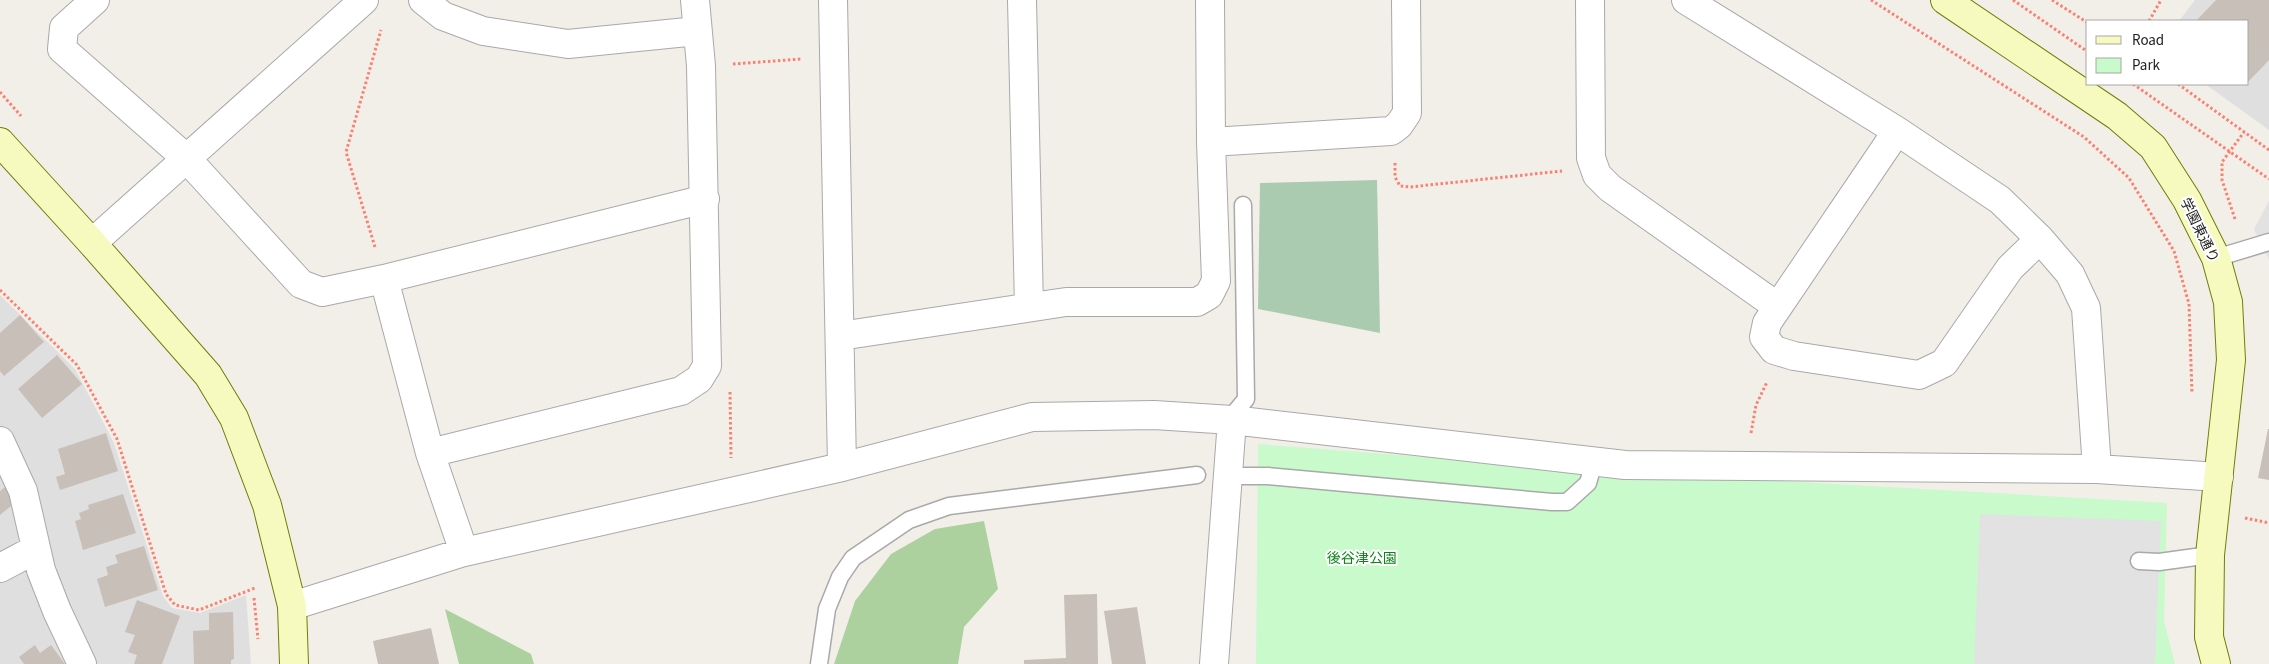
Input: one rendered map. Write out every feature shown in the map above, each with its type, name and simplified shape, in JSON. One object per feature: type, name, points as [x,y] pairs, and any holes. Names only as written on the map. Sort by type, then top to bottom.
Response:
[{"type":"street","points":[[95,0],[64,28],[62,49],[187,159],[301,284],[322,292],[384,279],[705,199]]},
{"type":"street","points":[[92,242],[364,0]]},
{"type":"street","points":[[423,0],[443,16],[483,31],[568,44],[697,31]]},
{"type":"street","points":[[430,453],[681,391],[699,379],[707,366],[701,66],[695,0]]},
{"type":"street","points":[[833,0],[842,467]]},
{"type":"street","points":[[1022,0],[1029,307]]},
{"type":"street","points":[[840,336],[1066,302],[1197,302],[1209,295],[1216,281],[1210,142],[1210,0]]},
{"type":"street","points":[[1210,142],[1391,131],[1399,125],[1407,113],[1406,0]]},
{"type":"street","points":[[1590,0],[1592,158],[1597,175],[1610,188],[1778,307]]},
{"type":"street","points":[[1686,0],[1897,131],[2000,200],[2040,239],[2070,274],[2086,308],[2097,469]]},
{"type":"street","name":"学園東通り","points":[[1945,0],[2117,116],[2153,147],[2187,200],[2216,258],[2228,302],[2231,360],[2210,555],[2209,637],[2216,664]]},
{"type":"street","points":[[1897,131],[1767,324],[1764,337],[1774,350],[1919,376],[1944,363],[2010,268],[2040,239]]},
{"type":"street","points":[[0,142],[92,242],[208,375],[234,418],[267,505],[292,606],[295,645],[294,664]]},
{"type":"street","points":[[384,279],[430,453],[464,552]]},
{"type":"street","points":[[292,606],[464,552],[842,467],[1032,417],[1154,415],[1232,420],[1625,465],[2097,469],[2219,477]]},
{"type":"street","points":[[1214,664],[1232,420]]},
{"type":"street","points":[[0,442],[23,491],[41,570],[57,611],[82,664]]},
{"type":"street","points":[[0,568],[36,550]]},
{"type":"lane","points":[[1232,420],[1246,399],[1243,205]]},
{"type":"lane","points":[[2216,258],[2269,242]]},
{"type":"lane","points":[[1240,476],[1268,476],[1567,502],[1588,482],[1594,462]]},
{"type":"lane","points":[[819,664],[826,609],[840,577],[853,558],[909,520],[949,506],[1197,475]]},
{"type":"lane","points":[[2139,561],[2159,562],[2210,555]]},
{"type":"path","points":[[2013,0],[2086,51]]},
{"type":"path","points":[[2052,0],[2086,21]]},
{"type":"path","points":[[2150,20],[2161,0]]},
{"type":"path","points":[[384,20],[346,152],[384,279]]},
{"type":"path","points":[[701,66],[834,56]]},
{"type":"path","points":[[2134,85],[2269,179]]},
{"type":"path","points":[[2179,85],[2269,150]]},
{"type":"path","points":[[1399,125],[1394,146],[1395,177],[1400,186],[1410,187],[1595,168]]},
{"type":"path","points":[[0,290],[78,365],[117,439],[166,594],[175,606],[199,610],[284,575]]},
{"type":"path","points":[[1750,438],[1756,406],[1781,352]]},
{"type":"path","points":[[2242,517],[2269,523]]},
{"type":"path","points":[[252,581],[259,646]]},
{"type":"shaded area","points":[[2195,0],[2269,0],[2269,130],[2206,85],[2249,85],[2249,20],[2180,20]]},
{"type":"shaded area","points":[[2269,201],[2269,260],[2254,229]]},
{"type":"shaded area","points":[[0,295],[75,369],[114,443],[163,596],[172,608],[200,613],[246,595],[251,664],[0,664]]},
{"type":"shaded area","points":[[1980,514],[2161,521],[2155,664],[1974,664]]},
{"type":"green space","points":[[1377,180],[1380,333],[1258,309],[1260,183]]},
{"type":"green space","name":"後谷津公園","points":[[1258,444],[1592,470],[2167,503],[2164,621],[2175,664],[1256,664]]},
{"type":"green space","points":[[984,521],[998,589],[964,627],[958,664],[834,664],[855,601],[891,554],[935,529]]},
{"type":"green space","points":[[445,609],[531,654],[534,664],[459,664]]},
{"type":"building","points":[[2216,0],[2269,0],[2269,60],[2249,81],[2249,20],[2197,20]]},
{"type":"building","points":[[20,315],[44,342],[4,376],[0,371],[0,333]]},
{"type":"building","points":[[57,355],[82,384],[42,418],[18,389]]},
{"type":"building","points":[[2269,429],[2269,480],[2258,478]]},
{"type":"building","points":[[106,433],[118,471],[60,490],[56,477],[65,474],[58,449]]},
{"type":"building","points":[[5,487],[17,501],[0,515],[0,491]]},
{"type":"building","points":[[123,494],[136,533],[83,550],[75,521],[81,519],[79,513],[89,509],[88,505]]},
{"type":"building","points":[[144,546],[158,590],[105,607],[97,579],[108,575],[106,567],[118,563],[115,555]]},
{"type":"building","points":[[1097,594],[1098,664],[1024,664],[1024,660],[1066,658],[1064,595]]},
{"type":"building","points":[[137,600],[180,616],[162,664],[134,664],[137,655],[128,652],[135,635],[125,632]]},
{"type":"building","points":[[1137,607],[1146,664],[1112,664],[1104,611]]},
{"type":"building","points":[[233,612],[234,659],[231,660],[231,664],[194,664],[193,631],[209,630],[209,613]]},
{"type":"building","points":[[431,628],[439,664],[378,664],[373,641]]},
{"type":"building","points":[[35,645],[40,653],[51,645],[65,664],[24,664],[19,657]]}]
